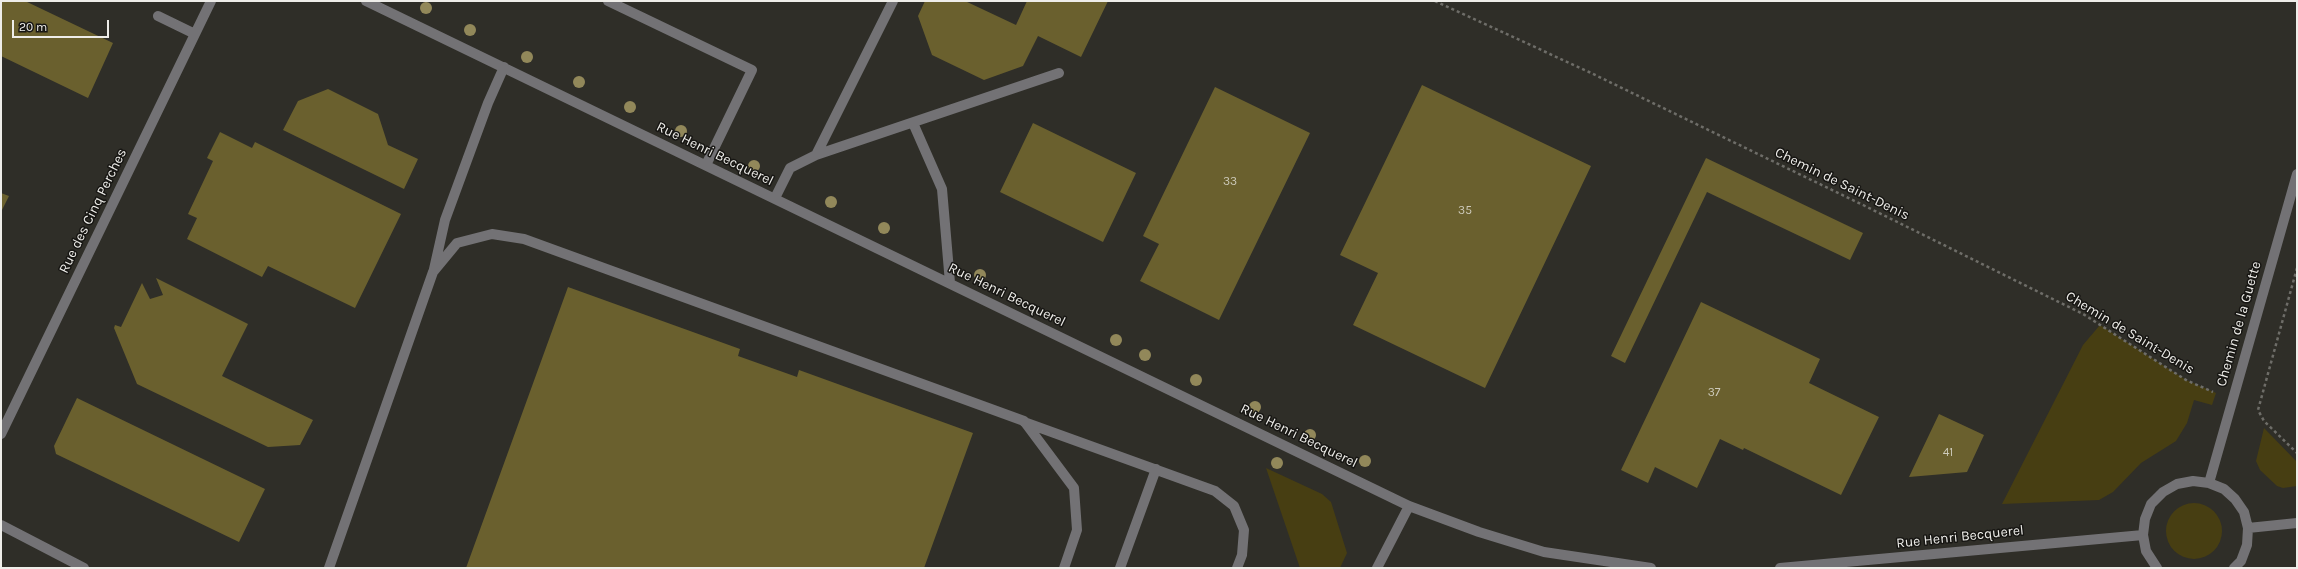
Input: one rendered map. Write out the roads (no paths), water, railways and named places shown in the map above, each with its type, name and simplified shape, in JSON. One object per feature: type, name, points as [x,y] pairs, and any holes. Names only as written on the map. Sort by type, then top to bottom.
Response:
[{"type":"street","name":"Rue des Cinq Perches","points":[[1,434],[211,1]]},
{"type":"street","points":[[608,1],[752,70],[706,165]]},
{"type":"street","points":[[816,155],[893,1]]},
{"type":"street","name":"Rue Henri Becquerel","points":[[371,2],[1409,506],[1479,532],[1544,552],[1629,566],[1651,568]]},
{"type":"street","points":[[158,16],[195,34]]},
{"type":"street","points":[[330,568],[433,272],[445,220],[488,102],[504,67]]},
{"type":"street","points":[[774,198],[790,168],[816,155],[1059,73]]},
{"type":"street","points":[[913,123],[942,189],[950,283]]},
{"type":"street","name":"Chemin de la Guette","points":[[2209,483],[2297,174]]},
{"type":"street","points":[[433,272],[457,243],[492,234],[524,240],[1156,469],[1215,491],[1234,506],[1244,530],[1242,556],[1237,568]]},
{"type":"street","points":[[1024,422],[1074,488],[1078,530],[1064,568]]},
{"type":"street","points":[[1120,568],[1156,469]]},
{"type":"street","points":[[2157,568],[2146,551],[2143,535],[2145,519],[2151,504],[2163,492],[2177,484],[2193,481],[2209,483],[2224,489],[2235,499],[2244,512],[2248,528],[2247,545],[2240,561],[2234,568]]},
{"type":"street","points":[[1378,568],[1409,506]]},
{"type":"street","points":[[2248,528],[2297,523]]},
{"type":"street","points":[[1,525],[84,568]]},
{"type":"street","name":"Rue Henri Becquerel","points":[[1780,568],[2143,535]]}]
